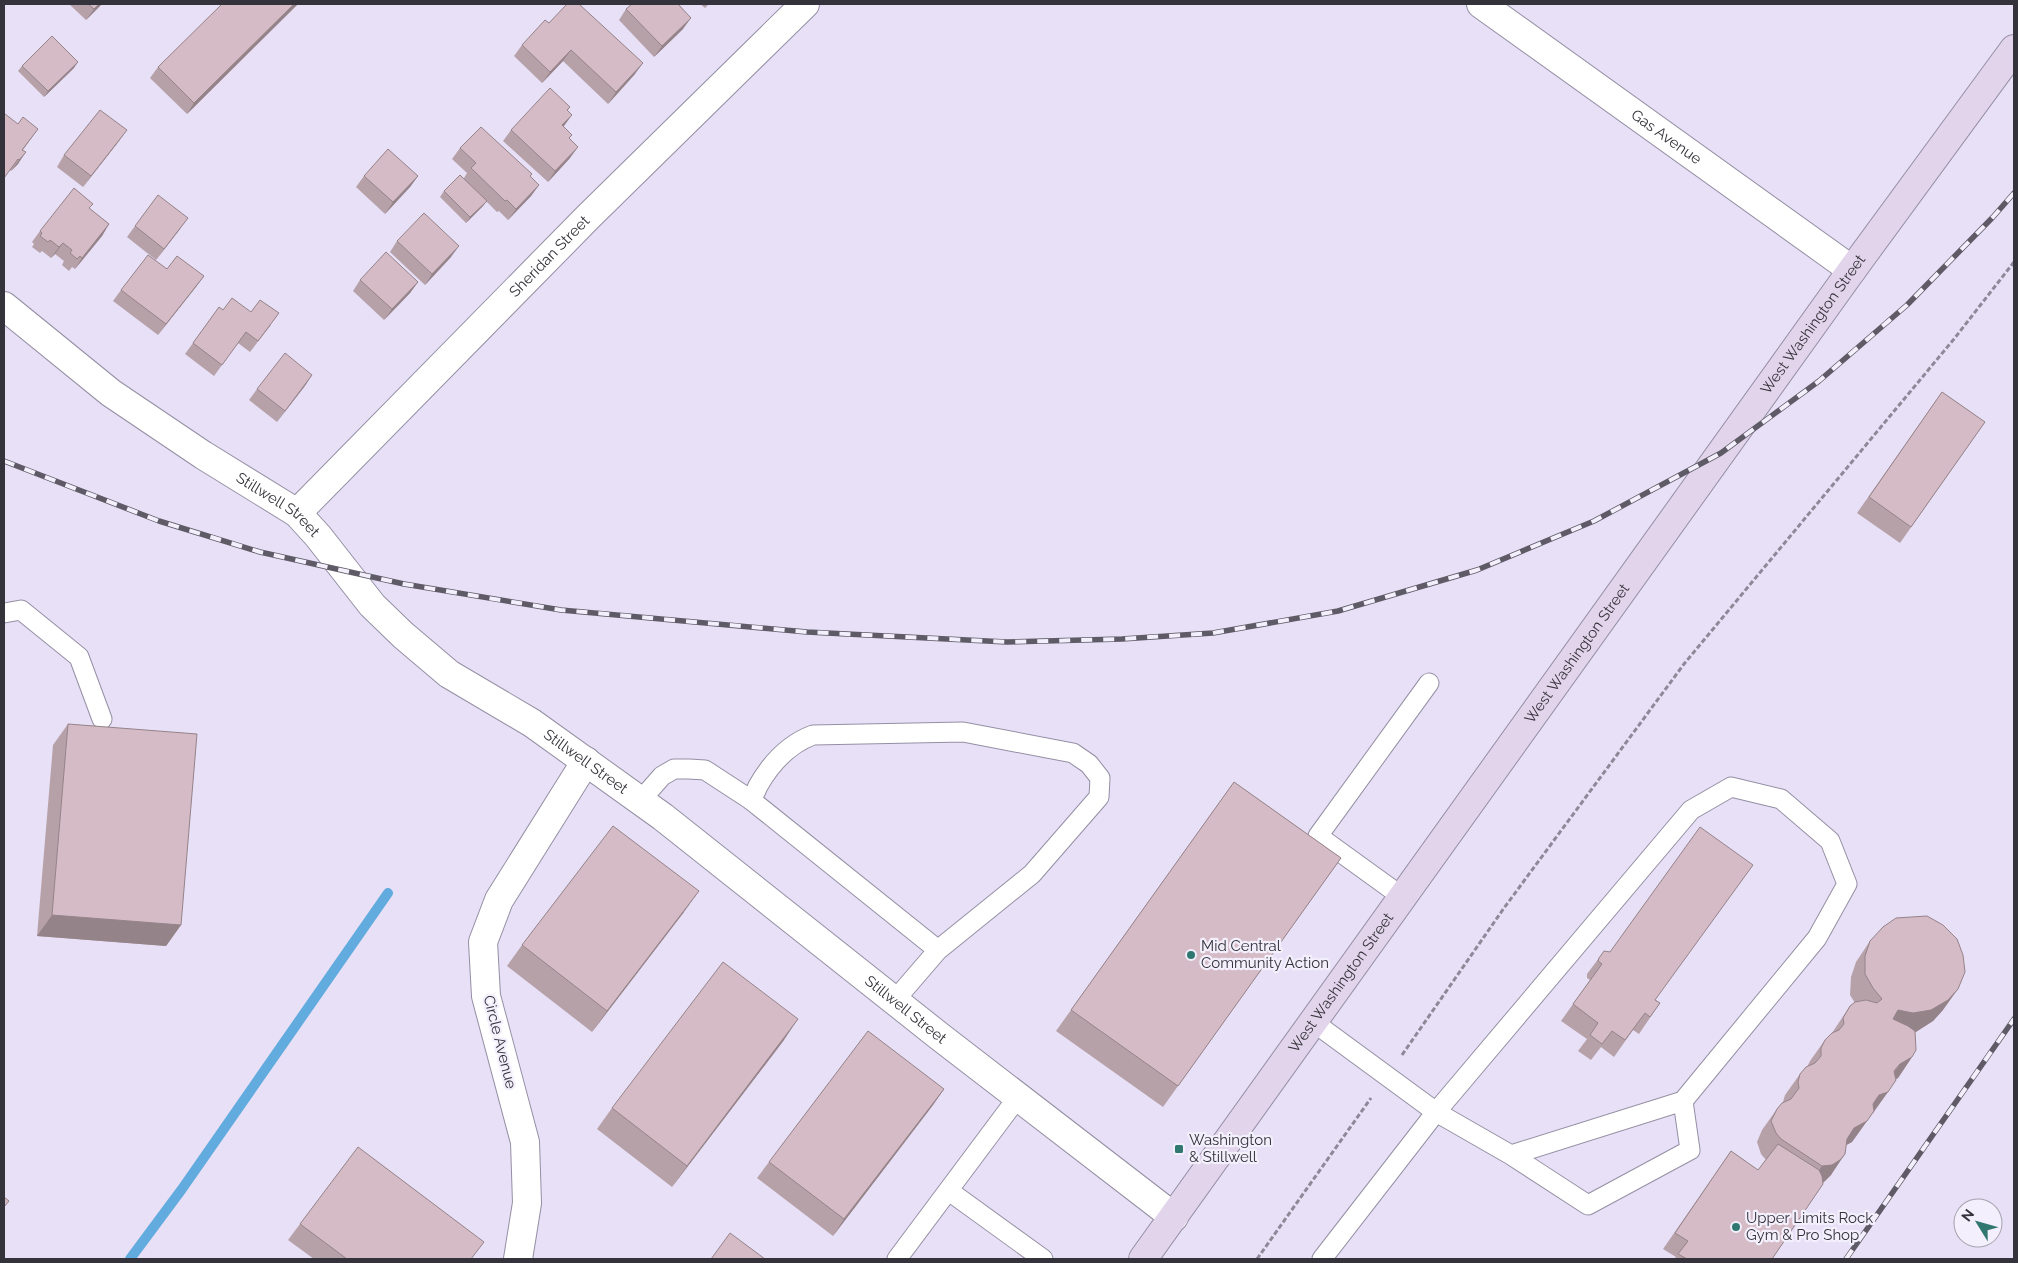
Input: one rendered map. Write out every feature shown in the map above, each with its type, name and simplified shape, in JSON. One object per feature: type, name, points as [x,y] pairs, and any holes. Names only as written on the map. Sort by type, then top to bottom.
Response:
[{"type":"main road","name":"West Washington Street","points":[[1143,1259],[1852,270],[2014,48]]},
{"type":"street","name":"Sheridan Street","points":[[297,513],[588,217],[806,4]]},
{"type":"street","name":"Gas Avenue","points":[[1481,4],[1852,270]]},
{"type":"street","name":"Stillwell Street","points":[[4,306],[111,393],[204,455],[297,513],[318,536],[372,605],[403,635],[449,674],[532,723],[640,800],[1174,1217]]},
{"type":"street","name":"Circle Avenue","points":[[518,1259],[527,1203],[525,1142],[486,996],[483,942],[499,900],[586,761]]},
{"type":"lane","points":[[4,612],[20,610],[79,657],[102,719]]},
{"type":"lane","points":[[1402,896],[1318,836],[1429,683]]},
{"type":"lane","points":[[751,800],[782,754],[798,741],[813,735],[963,732],[1073,753],[1089,764],[1100,778],[1099,796],[1032,874],[938,950],[895,1000]]},
{"type":"lane","points":[[640,800],[662,776],[674,769],[705,770],[751,800],[938,950]]},
{"type":"lane","points":[[1322,1259],[1436,1112],[1691,810],[1731,787],[1781,799],[1830,841],[1847,884],[1817,938],[1683,1100],[1511,1155]]},
{"type":"lane","points":[[1312,1021],[1436,1112],[1511,1155],[1588,1204],[1690,1150],[1683,1100]]},
{"type":"lane","points":[[897,1259],[1018,1097]]},
{"type":"lane","points":[[949,1191],[1043,1259]]},
{"type":"path","points":[[1257,1259],[1504,908],[1684,664],[1954,339],[2014,262]]},
{"type":"building","points":[[88,4],[99,4],[94,9]]},
{"type":"building","points":[[222,4],[294,4],[194,103],[158,67]]},
{"type":"building","points":[[567,4],[579,4],[643,63],[616,92],[571,50],[550,72],[522,45],[545,20],[549,23]]},
{"type":"building","points":[[632,4],[678,4],[691,18],[662,46],[626,9]]},
{"type":"building","points":[[52,36],[78,62],[48,91],[22,66]]},
{"type":"building","points":[[550,88],[570,107],[567,110],[572,115],[562,125],[572,135],[569,138],[578,147],[555,171],[511,130]]},
{"type":"building","points":[[100,110],[127,130],[91,176],[64,155]]},
{"type":"building","points":[[5,114],[18,124],[23,117],[38,129],[22,150],[26,152],[18,159],[4,178],[4,116]]},
{"type":"building","points":[[481,127],[532,174],[530,176],[539,185],[516,209],[471,168],[476,163],[460,148]]},
{"type":"building","points":[[388,149],[418,176],[393,202],[364,176]]},
{"type":"building","points":[[460,175],[487,201],[470,217],[444,191]]},
{"type":"building","points":[[74,188],[93,204],[89,208],[109,224],[82,258],[80,256],[77,259],[70,253],[72,250],[63,243],[59,247],[50,240],[48,242],[40,236],[42,233],[40,231]]},
{"type":"building","points":[[158,195],[188,218],[164,249],[135,226]]},
{"type":"building","points":[[424,213],[459,246],[432,274],[397,241]]},
{"type":"building","points":[[386,252],[418,282],[392,309],[360,280]]},
{"type":"building","points":[[148,255],[167,269],[177,256],[204,276],[166,324],[121,290]]},
{"type":"building","points":[[232,298],[251,312],[260,300],[279,313],[258,341],[246,332],[222,365],[193,343],[219,307],[223,310]]},
{"type":"building","points":[[285,353],[312,375],[285,411],[257,389]]},
{"type":"building","points":[[1942,392],[1985,422],[1911,527],[1869,497]]},
{"type":"building","points":[[68,724],[197,734],[181,925],[52,915]]},
{"type":"building","name":"Mid Central Community Action","points":[[1234,782],[1341,858],[1178,1086],[1071,1010]]},
{"type":"building","points":[[613,826],[699,891],[607,1011],[522,945]]},
{"type":"building","points":[[1700,827],[1753,865],[1655,1000],[1660,1003],[1650,1017],[1645,1013],[1625,1040],[1612,1031],[1602,1044],[1590,1035],[1598,1023],[1573,1004],[1602,964],[1598,961],[1604,951],[1610,952]]},
{"type":"building","points":[[1927,916],[1943,925],[1957,939],[1963,955],[1965,972],[1958,989],[1948,1000],[1931,1010],[1913,1013],[1898,1010],[1893,1019],[1915,1031],[1916,1050],[1912,1057],[1900,1064],[1894,1071],[1896,1080],[1888,1092],[1879,1095],[1873,1104],[1874,1111],[1867,1121],[1854,1128],[1847,1139],[1845,1154],[1832,1165],[1822,1166],[1781,1139],[1771,1121],[1782,1103],[1791,1099],[1799,1088],[1800,1074],[1821,1056],[1821,1048],[1825,1040],[1844,1024],[1843,1018],[1850,1006],[1855,1002],[1866,1000],[1877,1003],[1882,999],[1865,974],[1865,956],[1870,941],[1883,927],[1896,918]]},
{"type":"building","points":[[723,962],[798,1019],[687,1166],[612,1108]]},
{"type":"building","points":[[868,1031],[944,1089],[844,1219],[769,1162]]},
{"type":"building","name":"Upper Limits Rock Gym & Pro Shop","points":[[1778,1144],[1819,1170],[1823,1184],[1772,1259],[1687,1259],[1678,1254],[1688,1241],[1675,1233],[1731,1151],[1758,1170]]},
{"type":"building","points":[[358,1147],[484,1242],[471,1259],[347,1259],[300,1224]]},
{"type":"building","points":[[4,1197],[9,1201],[4,1207]]},
{"type":"building","points":[[730,1233],[765,1259],[711,1259]]},
{"type":"waterway","points":[[130,1259],[182,1189],[388,893]]},
{"type":"railway","points":[[4,461],[159,521],[260,552],[404,584],[561,610],[807,632],[1007,642],[1122,639],[1213,633],[1338,611],[1477,570],[1594,521],[1721,453],[1819,381],[1907,305],[2014,193]]},
{"type":"railway","points":[[1846,1259],[2014,1019]]},
{"type":"place","name":"Mid Central Community Action","points":[[1191,955]]},
{"type":"place","name":"Washington & Stillwell","points":[[1179,1149]]},
{"type":"place","name":"Upper Limits Rock Gym & Pro Shop","points":[[1736,1227]]}]
